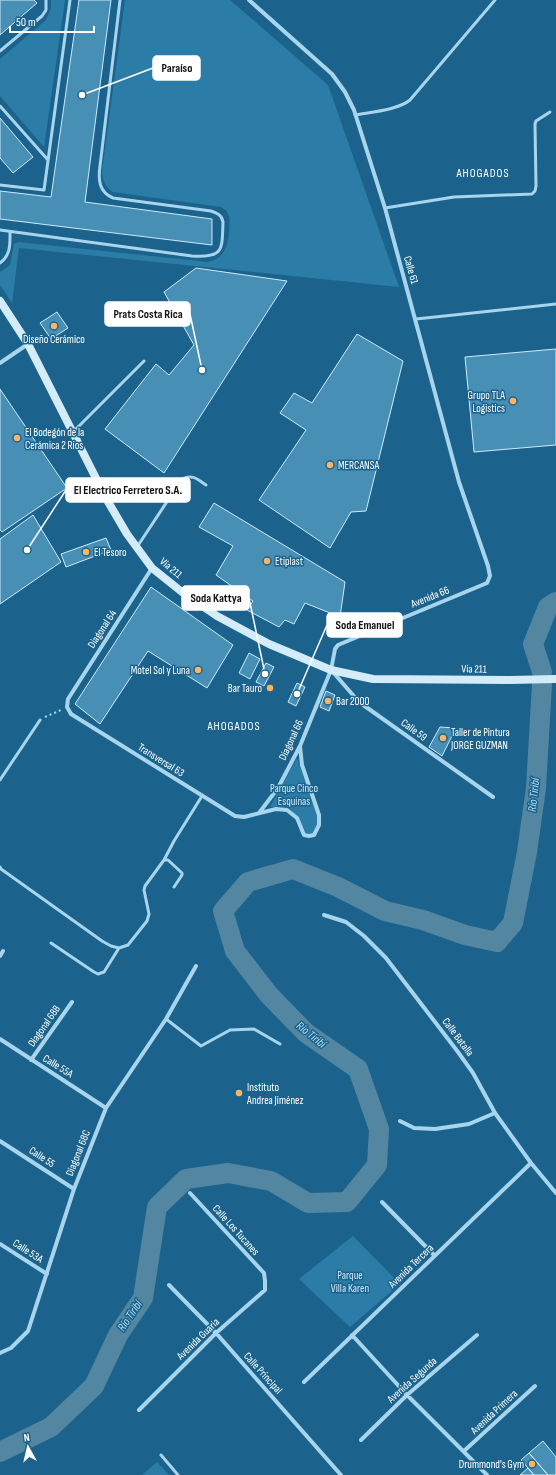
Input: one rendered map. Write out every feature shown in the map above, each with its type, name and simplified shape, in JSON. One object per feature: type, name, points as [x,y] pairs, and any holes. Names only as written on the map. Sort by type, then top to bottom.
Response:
[{"type":"main road","name":"Vía 211","points":[[0,301],[28,344],[107,500],[137,548],[152,568],[182,592],[217,616],[269,644],[331,670],[373,679],[556,679]]},
{"type":"street","name":"Calle 61","points":[[249,0],[332,74],[345,92],[355,115],[385,208],[459,482],[490,572],[490,579],[487,583]]},
{"type":"street","points":[[0,363],[28,344]]},
{"type":"street","name":"Diagonal 64","points":[[67,707],[68,699],[152,568]]},
{"type":"street","name":"Avenida 66","points":[[331,670],[338,645],[487,583]]},
{"type":"street","name":"Diagonal 66","points":[[259,813],[278,788],[300,746],[331,670]]},
{"type":"street","name":"Calle 59","points":[[331,670],[359,702],[494,797]]},
{"type":"street","name":"Transversal 63","points":[[67,707],[71,714],[235,816],[244,817],[276,809],[286,810],[297,818],[304,835],[309,836],[314,835],[319,825],[319,815],[302,765],[300,746]]},
{"type":"street","name":"Calle Batalla","points":[[324,915],[346,922],[364,936],[386,958],[473,1073],[495,1114],[531,1163],[556,1193]]},
{"type":"street","points":[[0,956],[3,951]]},
{"type":"street","name":"Diagonal 68C","points":[[0,1353],[11,1348],[28,1331],[74,1189],[106,1108],[166,1019],[196,966]]},
{"type":"street","name":"Diagonal 68B","points":[[32,1060],[72,1002]]},
{"type":"street","name":"Calle 55A","points":[[0,1039],[106,1108]]},
{"type":"street","points":[[400,1121],[414,1128],[435,1129],[469,1124],[495,1114]]},
{"type":"street","name":"Calle 55","points":[[0,1141],[74,1189]]},
{"type":"street","name":"Avenida Tercera","points":[[304,1382],[531,1163]]},
{"type":"street","name":"Calle Los Tucanes","points":[[190,1192],[264,1273],[265,1281]]},
{"type":"street","points":[[382,1202],[434,1256]]},
{"type":"street","name":"Calle 53A","points":[[0,1244],[47,1274]]},
{"type":"street","name":"Avenida Guaria","points":[[139,1410],[216,1333],[265,1290],[265,1281]]},
{"type":"street","name":"Calle Principal","points":[[169,1285],[216,1333],[341,1475]]},
{"type":"street","name":"Avenida Segunda","points":[[361,1440],[407,1395],[477,1335]]},
{"type":"street","points":[[352,1336],[407,1395],[487,1475]]},
{"type":"street","name":"Avenida Primera","points":[[464,1451],[535,1386]]},
{"type":"lane","points":[[0,51],[42,16],[46,10],[46,0]]},
{"type":"lane","points":[[0,185],[44,190],[70,0]]},
{"type":"lane","points":[[0,230],[197,256],[216,255],[220,251],[223,222],[219,215],[211,211],[113,198],[102,190],[100,166],[120,0]]},
{"type":"lane","points":[[355,115],[404,104],[410,100],[496,0]]},
{"type":"lane","points":[[0,106],[48,160]]},
{"type":"lane","points":[[385,208],[462,197],[532,194],[535,191],[536,186],[535,124],[536,121],[550,112]]},
{"type":"lane","points":[[0,263],[9,253],[10,232]]},
{"type":"lane","points":[[416,320],[556,304]]},
{"type":"lane","points":[[73,432],[144,361]]},
{"type":"lane","points":[[137,548],[182,479],[188,476],[193,477],[206,484]]},
{"type":"lane","points":[[0,780],[40,720]]},
{"type":"lane","points":[[0,866],[1,869],[102,941],[119,948],[128,945],[147,921],[148,914],[144,890],[145,886],[164,860],[202,796]]},
{"type":"lane","points":[[164,860],[168,860],[181,871],[182,875],[174,887]]},
{"type":"lane","points":[[51,943],[98,974],[104,972],[119,948]]},
{"type":"lane","points":[[166,1019],[201,1046],[230,1030],[254,1029],[280,1044]]},
{"type":"lane","points":[[160,1455],[178,1475]]},
{"type":"path","points":[[40,720],[67,707]]},
{"type":"green space","points":[[51,0],[65,0],[44,147],[0,96],[0,59],[46,20],[51,8]]},
{"type":"green space","points":[[125,0],[230,0],[328,85],[399,287],[19,248],[12,303],[0,285],[0,272],[10,265],[14,244],[18,242],[208,262],[218,258],[226,247],[230,220],[227,211],[221,207],[113,192],[106,186],[102,171]]},
{"type":"green space","name":"Parque Cinco Esquinas","points":[[297,758],[317,815],[317,825],[312,834],[305,833],[299,818],[287,807],[270,807]]},
{"type":"green space","name":"Parque Villa Karen","points":[[353,1236],[400,1284],[350,1327],[299,1279]]},
{"type":"green space","points":[[157,1462],[169,1475],[142,1475]]},
{"type":"building","points":[[0,0],[34,0],[37,3],[0,35]]},
{"type":"building","points":[[79,0],[111,0],[85,202],[212,219],[212,245],[0,219],[0,191],[51,197]]},
{"type":"building","points":[[0,118],[33,157],[13,173],[0,158]]},
{"type":"building","points":[[196,268],[287,281],[164,473],[105,429],[156,364],[169,375],[194,345],[164,292]]},
{"type":"building","name":"Diseño Cerámico","points":[[57,312],[68,328],[51,339],[40,323]]},
{"type":"building","name":"MERCANSA","points":[[357,334],[403,361],[366,511],[351,512],[330,548],[259,500],[306,430],[280,413],[294,393],[312,403]]},
{"type":"building","name":"Grupo TLA Logistics","points":[[556,349],[556,445],[474,452],[465,357]]},
{"type":"building","name":"El Bodegón de la Cerámica 2 Ríos","points":[[0,389],[67,488],[2,532],[0,530]]},
{"type":"building","name":"Etiplast","points":[[214,503],[345,582],[340,617],[305,603],[294,624],[285,620],[279,627],[247,610],[253,601],[216,575],[233,546],[199,527]]},
{"type":"building","points":[[33,515],[61,562],[0,604],[0,539]]},
{"type":"building","name":"El Tesoro","points":[[106,538],[111,550],[66,567],[61,554]]},
{"type":"building","name":"Motel Sol y Luna","points":[[151,587],[233,645],[207,688],[148,651],[100,724],[75,704]]},
{"type":"building","points":[[249,653],[260,659],[250,679],[239,673]]},
{"type":"building","points":[[266,663],[274,667],[264,686],[256,682]]},
{"type":"building","points":[[297,683],[305,687],[296,706],[288,702]]},
{"type":"building","name":"Bar 2000","points":[[326,691],[335,695],[329,711],[320,707]]},
{"type":"building","name":"Taller de Pintura JORGE GUZMAN","points":[[440,727],[456,728],[442,756],[429,747]]},
{"type":"building","points":[[543,1441],[556,1457],[556,1475],[548,1475],[529,1453]]},
{"type":"building","name":"Drummond's Gym","points":[[529,1453],[548,1475],[534,1475],[521,1460]]},
{"type":"building","points":[[528,1468],[534,1475],[520,1475]]},
{"type":"waterway","name":"Río Tiribí","points":[[542,672],[533,644],[548,607],[556,602]]},
{"type":"waterway","name":"Río Tiribí","points":[[0,1452],[51,1427],[94,1386],[118,1335],[143,1298],[157,1207],[186,1179],[228,1173],[271,1181],[308,1203],[347,1202],[377,1165],[379,1129],[358,1069],[306,1033],[269,995],[235,951],[223,911],[248,882],[293,869],[338,887],[385,911],[423,920],[465,935],[497,942],[513,923],[527,852],[536,788],[542,684]]},
{"type":"place","name":"Paraíso","points":[[82,95]]},
{"type":"place","name":"Diseño Cerámico","points":[[54,326]]},
{"type":"place","name":"Prats Costa Rica","points":[[202,370]]},
{"type":"place","name":"Grupo TLA Logistics","points":[[513,401]]},
{"type":"place","name":"El Bodegón de la Cerámica 2 Ríos","points":[[17,438]]},
{"type":"place","name":"MERCANSA","points":[[330,465]]},
{"type":"place","name":"El Electrico Ferretero S.A.","points":[[27,550]]},
{"type":"place","name":"El Tesoro","points":[[86,552]]},
{"type":"place","name":"Etiplast","points":[[267,561]]},
{"type":"place","name":"Motel Sol y Luna","points":[[198,670]]},
{"type":"place","name":"Soda Kattya","points":[[265,674]]},
{"type":"place","name":"Bar Tauro","points":[[270,688]]},
{"type":"place","name":"Soda Emanuel","points":[[297,694]]},
{"type":"place","name":"Bar 2000","points":[[328,701]]},
{"type":"place","name":"Taller de Pintura JORGE GUZMAN","points":[[443,738]]},
{"type":"place","name":"Instituto Andrea Jiménez","points":[[239,1093]]},
{"type":"place","name":"Drummond's Gym","points":[[532,1464]]},
{"type":"district","name":"AHOGADOS","points":[[483,173]]},
{"type":"district","name":"AHOGADOS","points":[[234,726]]}]
